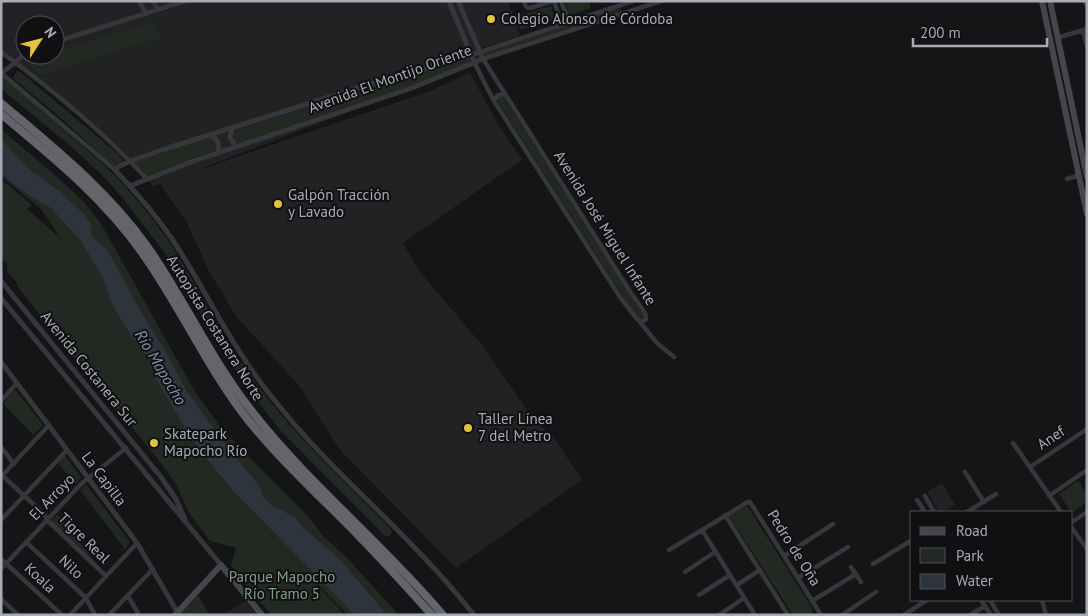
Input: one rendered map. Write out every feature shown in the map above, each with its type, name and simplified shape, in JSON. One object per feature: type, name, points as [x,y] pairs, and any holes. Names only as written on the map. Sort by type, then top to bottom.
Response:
[{"type":"highway","name":"Autopista Costanera Norte","points":[[1,103],[76,167],[113,204],[155,258],[230,381],[253,414],[297,463],[398,565],[443,615]]},
{"type":"highway","name":"Autopista Costanera Norte","points":[[1,114],[59,162],[110,212],[146,257],[212,368],[248,418],[280,457],[392,571],[432,615]]},
{"type":"main road","points":[[1042,1],[1087,214]]},
{"type":"main road","points":[[1050,1],[1086,174]]},
{"type":"main road","points":[[177,614],[220,565]]},
{"type":"main road","name":"Avenida Costanera Sur","points":[[220,565],[262,615]]},
{"type":"street","points":[[139,1],[146,14]]},
{"type":"street","points":[[153,1],[158,10]]},
{"type":"street","points":[[65,39],[184,1]]},
{"type":"street","name":"Avenida José Miguel Infante","points":[[449,1],[474,62],[494,101],[620,297],[639,321],[642,322],[646,318],[645,313],[628,290],[483,59],[458,1]]},
{"type":"street","points":[[524,1],[526,6],[530,8],[554,1],[562,24]]},
{"type":"street","points":[[561,1],[569,22]]},
{"type":"street","points":[[114,169],[130,161],[210,135],[471,54],[622,3],[633,1]]},
{"type":"street","name":"Avenida El Montijo Oriente","points":[[130,186],[175,167],[412,88],[474,62],[661,1]]},
{"type":"street","points":[[622,3],[625,13]]},
{"type":"street","points":[[1051,40],[1085,29],[1087,46]]},
{"type":"street","points":[[1,52],[15,62],[1,73],[114,169],[157,218],[264,388],[322,454],[420,553],[456,592],[474,615]]},
{"type":"street","points":[[19,65],[91,124],[147,179]]},
{"type":"street","points":[[494,101],[498,95],[505,94]]},
{"type":"street","points":[[232,128],[230,137],[236,147]]},
{"type":"street","points":[[210,135],[218,142],[218,153]]},
{"type":"street","points":[[1067,179],[1086,174]]},
{"type":"street","name":"Avenida Costanera Sur","points":[[1,280],[171,490],[187,524]]},
{"type":"street","name":"Avenida Costanera Sur","points":[[1,298],[126,448],[220,565]]},
{"type":"street","points":[[639,321],[657,343],[674,357]]},
{"type":"street","points":[[55,364],[63,357]]},
{"type":"street","name":"La Capilla","points":[[1,362],[137,543],[177,614]]},
{"type":"street","points":[[63,374],[67,369],[72,368]]},
{"type":"street","points":[[1,401],[17,383]]},
{"type":"street","points":[[2,476],[49,425]]},
{"type":"street","name":"Anef","points":[[1030,467],[1087,429]]},
{"type":"street","points":[[126,448],[132,440]]},
{"type":"street","points":[[1013,443],[1060,511]]},
{"type":"street","points":[[1,447],[14,464]]},
{"type":"street","name":"El Arroyo","points":[[1,569],[78,487],[126,448]]},
{"type":"street","points":[[1,520],[67,450]]},
{"type":"street","points":[[1049,496],[1087,470]]},
{"type":"street","points":[[965,472],[984,502]]},
{"type":"street","name":"Tigre Real","points":[[2,476],[45,515],[47,520],[106,576]]},
{"type":"street","points":[[969,511],[996,494]]},
{"type":"street","points":[[925,496],[933,511]]},
{"type":"street","points":[[917,500],[924,511]]},
{"type":"street","name":"Pedro de Oña","points":[[725,516],[750,502],[812,601],[818,614]]},
{"type":"street","points":[[1073,521],[1087,512]]},
{"type":"street","points":[[669,550],[725,516],[788,615]]},
{"type":"street","points":[[784,556],[833,524]]},
{"type":"street","points":[[1073,529],[1087,549]]},
{"type":"street","points":[[702,530],[755,615]]},
{"type":"street","points":[[873,564],[910,541]]},
{"type":"street","name":"Nilo","points":[[26,542],[86,598],[95,615]]},
{"type":"street","points":[[70,615],[137,543]]},
{"type":"street","points":[[798,578],[848,547]]},
{"type":"street","points":[[685,572],[716,552]]},
{"type":"street","name":"Koala","points":[[1,559],[62,615]]},
{"type":"street","points":[[852,567],[861,582]]},
{"type":"street","points":[[109,615],[153,569]]},
{"type":"street","points":[[737,585],[760,570]]},
{"type":"street","points":[[812,601],[856,574]]},
{"type":"street","points":[[698,596],[730,575]]},
{"type":"street","points":[[842,615],[876,592]]},
{"type":"street","points":[[128,596],[139,615]]},
{"type":"street","points":[[719,615],[744,598]]},
{"type":"street","points":[[1,599],[18,615]]},
{"type":"street","points":[[904,615],[925,601]]},
{"type":"street","points":[[982,601],[991,615]]},
{"type":"street","points":[[991,601],[998,615]]},
{"type":"street","points":[[1042,601],[1046,615]]},
{"type":"street","points":[[970,615],[985,606]]},
{"type":"shaded area","points":[[1,1],[459,1],[484,60],[184,175],[430,91],[470,73],[498,124],[522,160],[403,243],[420,272],[482,345],[536,423],[552,435],[582,480],[456,568],[342,452],[301,388],[236,316],[209,271],[186,221],[160,184],[153,186],[130,158],[76,110],[20,65],[65,65],[65,15],[15,15],[15,61],[1,50]]},
{"type":"shaded area","name":"Colegio Alonso de Córdoba","points":[[460,1],[508,1],[520,36],[480,49]]},
{"type":"shaded area","points":[[942,483],[955,505],[945,511],[938,511],[927,492]]},
{"type":"shaded area","points":[[244,602],[257,615],[221,615]]},
{"type":"green space","points":[[589,1],[591,8],[569,16],[565,2]]},
{"type":"green space","points":[[551,6],[555,20],[520,30],[516,16]]},
{"type":"green space","points":[[620,8],[622,11],[620,12],[486,56],[483,53],[488,50]]},
{"type":"green space","points":[[153,21],[162,37],[41,75],[29,65],[65,65],[65,50]]},
{"type":"green space","points":[[469,57],[470,62],[419,83],[241,143],[237,143],[232,136],[232,132],[237,130]]},
{"type":"green space","points":[[19,71],[117,153],[122,158],[122,162],[113,166],[63,120],[13,78],[16,72]]},
{"type":"green space","points":[[1,75],[105,166],[142,206],[175,251],[224,335],[257,385],[293,429],[391,529],[392,533],[388,537],[281,431],[247,388],[221,348],[167,256],[121,196],[101,174],[67,143],[1,89]]},
{"type":"green space","points":[[503,96],[644,315],[642,319],[638,317],[624,298],[498,102],[498,97]]},
{"type":"green space","name":"Parque Mapocho Río Tramo 5","points":[[1,129],[85,203],[103,227],[195,392],[225,433],[307,515],[324,537],[347,558],[399,615],[348,615],[304,571],[345,615],[271,615],[231,566],[236,548],[210,541],[189,513],[176,484],[161,463],[125,417],[114,408],[7,271],[7,264],[1,258],[1,179],[32,205],[27,209],[62,240],[41,209],[1,176]]},
{"type":"green space","points":[[210,137],[216,146],[215,150],[147,175],[135,163],[138,161]]},
{"type":"green space","points":[[15,389],[43,425],[33,435],[3,404]]},
{"type":"green space","points":[[65,455],[81,477],[76,484],[58,463]]},
{"type":"green space","points":[[1078,481],[1087,494],[1087,502],[1073,512],[1059,494]]},
{"type":"green space","points":[[86,484],[130,542],[125,549],[80,490]]},
{"type":"green space","points":[[748,507],[812,608],[812,615],[793,615],[729,516]]},
{"type":"green space","points":[[58,514],[101,570],[49,523]]},
{"type":"green space","points":[[198,595],[210,615],[183,615],[181,612]]},
{"type":"water","name":"Río Mapocho","points":[[1,139],[30,170],[59,191],[85,215],[91,224],[92,236],[108,251],[187,392],[219,436],[261,488],[266,500],[294,517],[304,529],[332,552],[387,615],[355,615],[236,494],[206,458],[154,376],[150,360],[132,337],[112,304],[103,278],[81,241],[51,208],[29,195],[1,174]]},
{"type":"place","name":"Colegio Alonso de Córdoba","points":[[491,19]]},
{"type":"place","name":"Galpón Tracción y Lavado","points":[[278,204]]},
{"type":"place","name":"Taller Línea 7 del Metro","points":[[468,428]]},
{"type":"place","name":"Skatepark Mapocho Río","points":[[154,443]]}]
